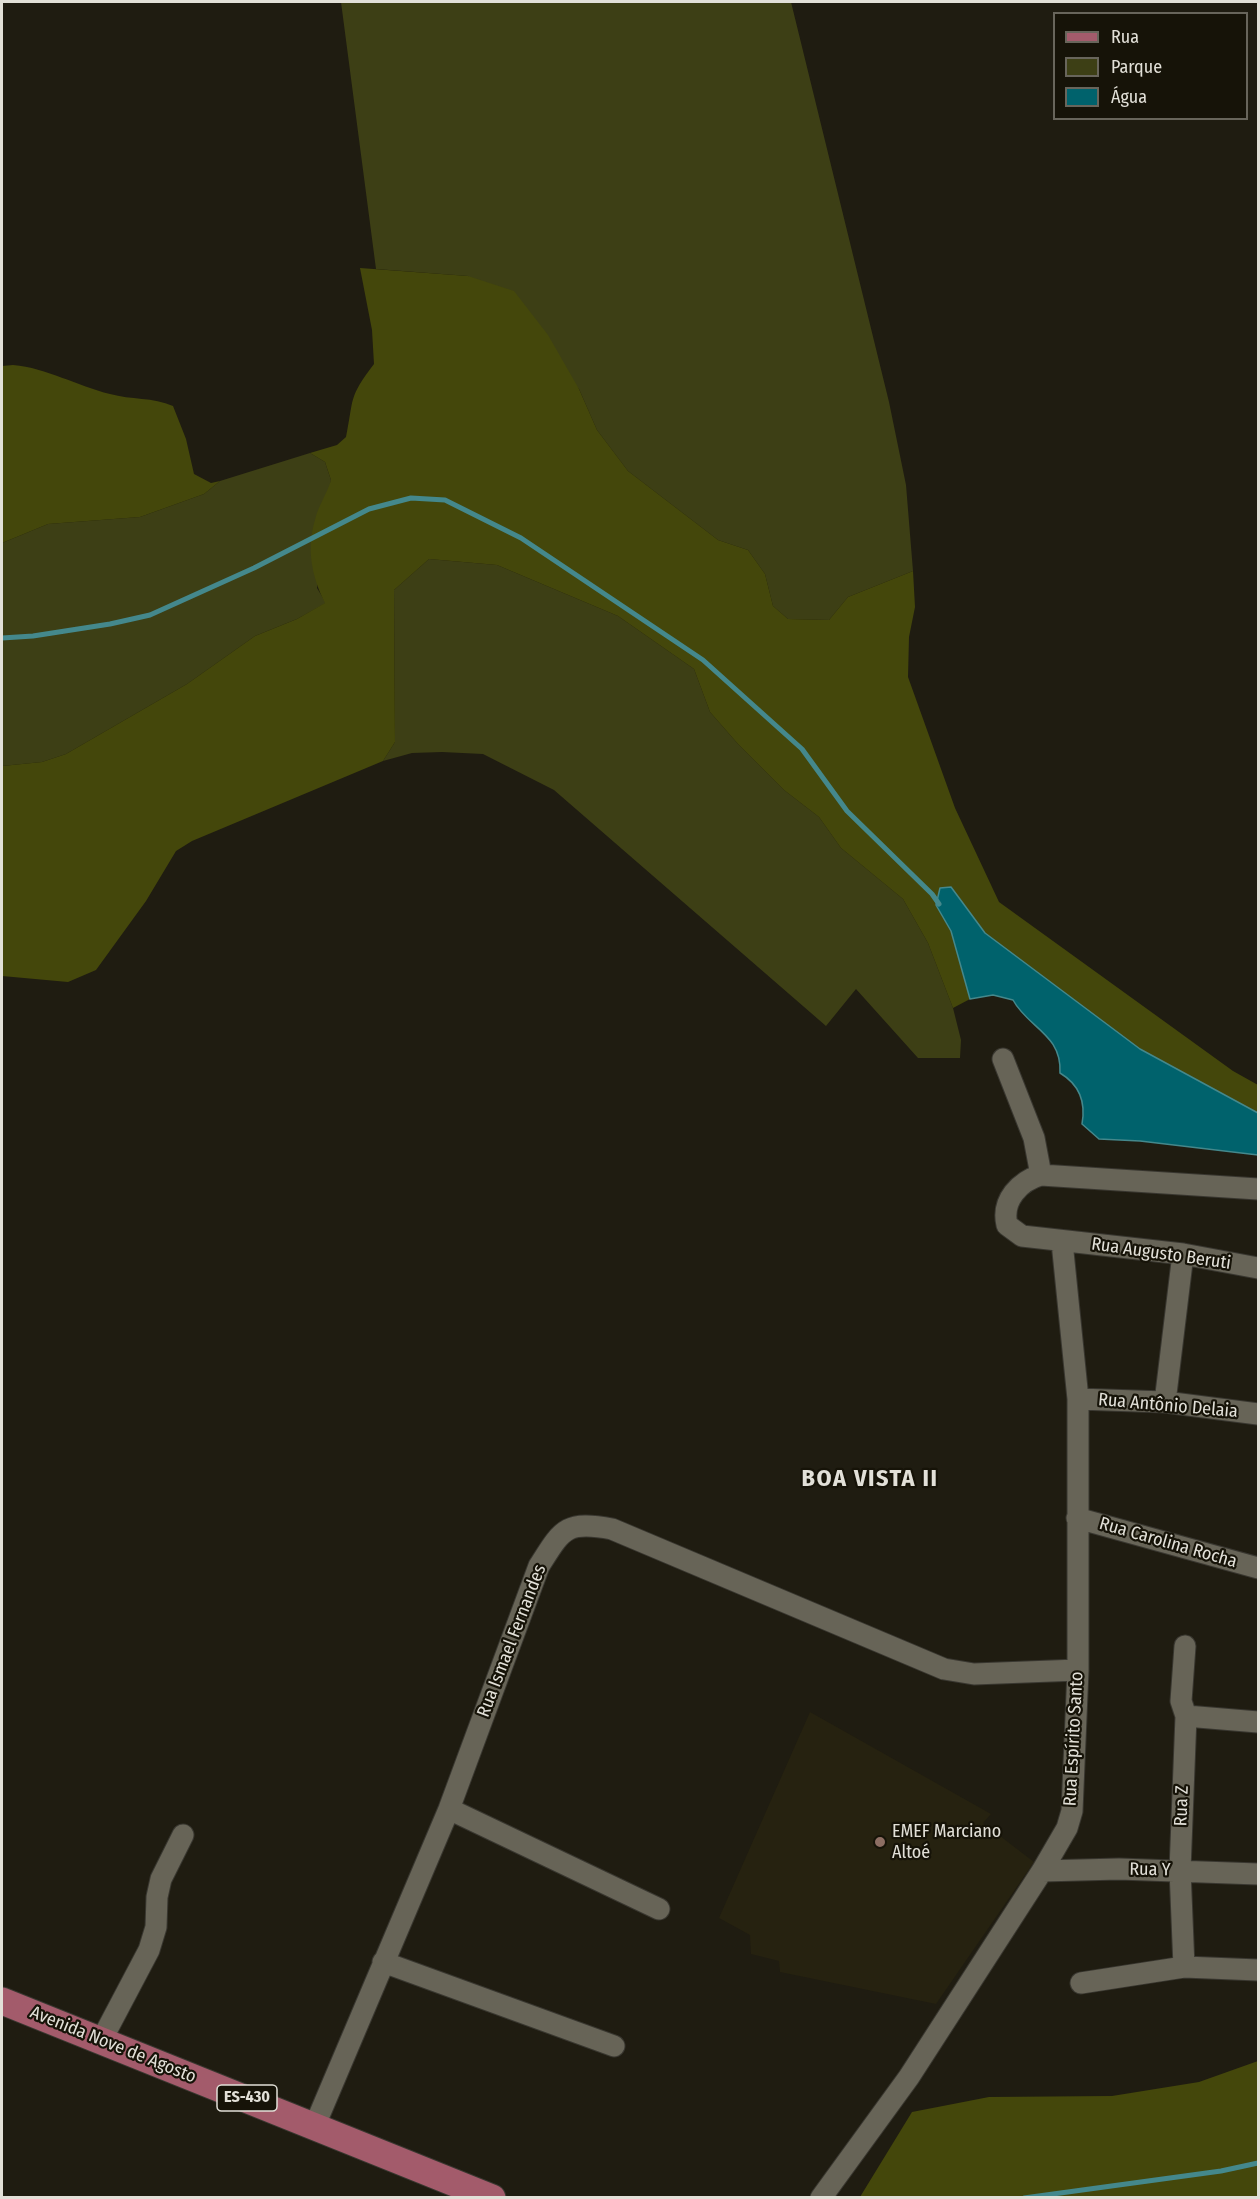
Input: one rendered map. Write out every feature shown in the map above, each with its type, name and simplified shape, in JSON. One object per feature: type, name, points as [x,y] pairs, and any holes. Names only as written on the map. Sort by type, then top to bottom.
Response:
[{"type":"main road","name":"Avenida Nove de Agosto","points":[[4,2007],[101,2041],[492,2198]]},
{"type":"street","points":[[1003,1059],[1034,1138],[1041,1174],[1258,1188]]},
{"type":"street","name":"Rua Augusto Beruti","points":[[1041,1174],[1024,1182],[1010,1199],[1005,1217],[1007,1225],[1022,1236],[1183,1254],[1258,1268]]},
{"type":"street","name":"Rua Espírito Santo","points":[[821,2198],[909,2077],[1042,1871],[1067,1828],[1072,1811],[1078,1670],[1078,1399],[1062,1242]]},
{"type":"street","points":[[1165,1402],[1183,1254]]},
{"type":"street","name":"Rua Antônio Delaia","points":[[1078,1399],[1165,1402],[1258,1414]]},
{"type":"street","name":"Rua Carolina Rocha","points":[[1077,1518],[1258,1568]]},
{"type":"street","name":"Rua Ismael Fernandes","points":[[315,2125],[448,1809],[539,1566],[560,1533],[573,1527],[592,1525],[612,1529],[944,1669],[974,1674],[1078,1670]]},
{"type":"street","name":"Rua Z","points":[[1184,1967],[1180,1870],[1186,1716],[1181,1701],[1185,1646]]},
{"type":"street","points":[[1186,1716],[1258,1722]]},
{"type":"street","points":[[448,1809],[659,1909]]},
{"type":"street","points":[[101,2041],[149,1950],[156,1927],[157,1897],[161,1879],[183,1835]]},
{"type":"street","name":"Rua Y","points":[[1042,1871],[1180,1870],[1258,1874]]},
{"type":"street","points":[[383,1962],[614,2046]]},
{"type":"street","points":[[1081,1983],[1184,1967],[1258,1970]]},
{"type":"shaded area","points":[[360,268],[468,276],[514,291],[548,335],[579,389],[597,430],[628,471],[718,540],[748,550],[765,574],[773,606],[788,619],[829,620],[848,597],[913,571],[915,607],[909,637],[908,677],[955,808],[999,902],[1233,1071],[1258,1085],[1258,1113],[1140,1049],[985,933],[951,887],[936,905],[951,931],[970,999],[953,1008],[928,943],[903,899],[841,848],[819,817],[784,790],[738,744],[710,712],[694,669],[618,616],[497,565],[429,559],[394,590],[395,742],[383,761],[192,841],[176,851],[146,901],[96,970],[68,982],[2,976],[2,766],[42,762],[66,754],[187,684],[255,636],[297,619],[325,603],[314,573],[311,542],[316,515],[331,480],[325,462],[310,453],[337,445],[346,437],[356,392],[374,364],[372,330]]},
{"type":"shaded area","points":[[13,365],[50,373],[98,391],[158,401],[173,406],[186,439],[194,474],[211,483],[220,481],[204,494],[140,517],[48,524],[2,543],[2,366]]},
{"type":"shaded area","name":"EMEF Marciano Altoé","points":[[810,1712],[991,1814],[983,1823],[1034,1862],[936,2004],[780,1972],[779,1961],[751,1954],[750,1935],[719,1918]]},
{"type":"shaded area","points":[[1258,2061],[1258,2197],[860,2197],[912,2112],[989,2097],[1112,2096],[1199,2082]]},
{"type":"green space","points":[[341,2],[791,2],[889,402],[906,485],[913,571],[848,597],[829,620],[788,619],[773,606],[765,574],[748,550],[718,540],[628,471],[597,430],[579,389],[468,276],[376,269]]},
{"type":"green space","points":[[310,453],[325,462],[331,480],[317,588],[326,603],[297,619],[255,636],[187,684],[66,754],[42,762],[2,766],[2,543],[48,524],[140,517],[204,494],[220,481]]},
{"type":"green space","points":[[429,559],[497,565],[618,616],[694,669],[710,712],[738,744],[784,790],[819,817],[841,848],[903,899],[928,943],[953,1008],[961,1040],[960,1058],[918,1058],[856,989],[826,1026],[554,790],[483,754],[412,753],[383,761],[395,742],[394,590]]},
{"type":"water","points":[[951,887],[985,933],[1140,1049],[1258,1113],[1258,1155],[1140,1141],[1099,1139],[1082,1124],[1083,1108],[1080,1095],[1072,1083],[1060,1073],[1056,1049],[1043,1032],[1019,1010],[1013,1000],[993,995],[970,999],[951,931],[936,905],[940,888]]},
{"type":"waterway","points":[[2,638],[33,636],[150,615],[254,568],[369,509],[411,498],[445,500],[521,538],[703,660],[802,749],[847,811],[932,894],[939,904]]},
{"type":"waterway","points":[[1024,2198],[1221,2171],[1258,2163]]},
{"type":"place","name":"EMEF Marciano Altoé","points":[[880,1842]]},
{"type":"district","name":"BOA VISTA II","points":[[870,1479]]}]
